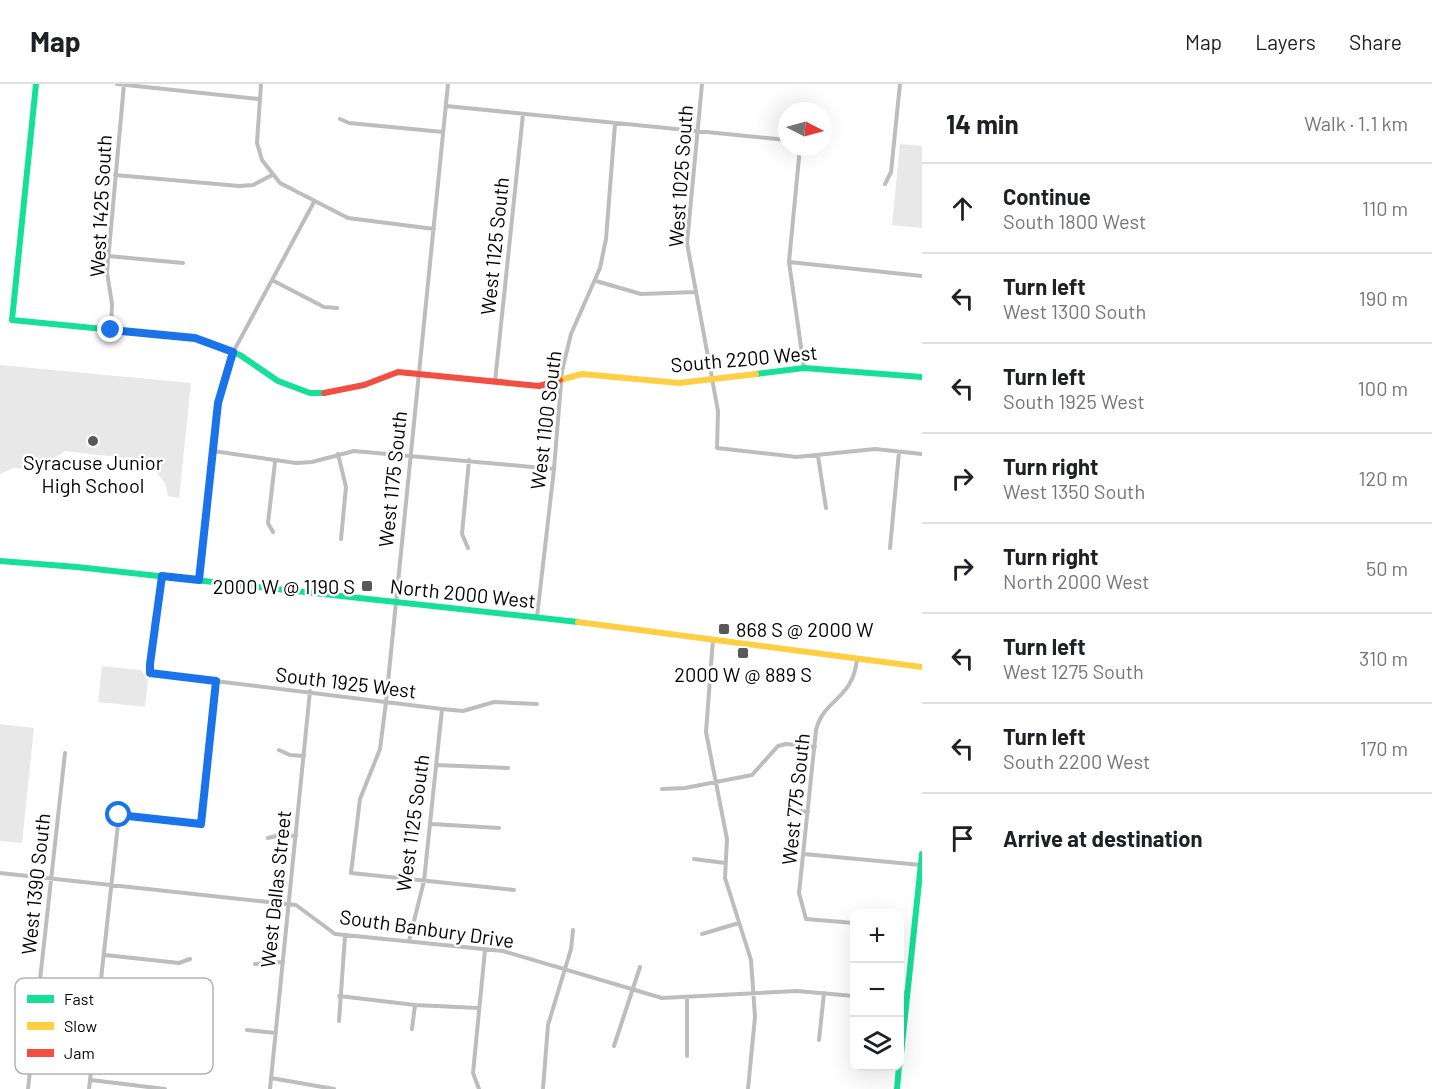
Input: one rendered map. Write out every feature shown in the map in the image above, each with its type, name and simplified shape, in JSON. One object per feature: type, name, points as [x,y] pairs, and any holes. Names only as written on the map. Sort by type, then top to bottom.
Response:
[{"type":"street","name":"South 2200 West","points":[[36,84],[12,320],[195,338],[233,352],[278,381],[310,393],[364,386],[398,372],[538,386],[582,374],[679,383],[713,381],[804,368],[922,377]]},
{"type":"street","points":[[117,84],[259,99]]},
{"type":"street","name":"West 1425 South","points":[[111,330],[112,304],[107,272],[124,84]]},
{"type":"street","points":[[261,84],[257,142],[262,160],[272,175],[314,202],[360,221],[434,229]]},
{"type":"street","name":"West 1175 South","points":[[424,881],[351,873],[360,799],[380,748],[386,702],[394,603],[448,84]]},
{"type":"street","name":"West 1025 South","points":[[702,84],[687,243],[718,411],[717,448],[797,457],[818,456]]},
{"type":"street","points":[[885,184],[891,172],[900,84]]},
{"type":"street","points":[[446,106],[778,139]]},
{"type":"street","name":"West 1125 South","points":[[495,382],[523,114]]},
{"type":"street","points":[[340,119],[349,123],[443,132]]},
{"type":"street","name":"West 1100 South","points":[[537,617],[554,470],[561,379],[571,334],[596,281],[606,238],[615,124]]},
{"type":"street","points":[[799,156],[789,262],[804,368]]},
{"type":"street","points":[[115,175],[252,186],[272,175]]},
{"type":"street","points":[[199,580],[218,403],[233,352],[314,202]]},
{"type":"street","points":[[108,256],[183,263]]},
{"type":"street","points":[[789,262],[922,276]]},
{"type":"street","points":[[272,280],[324,307],[337,308]]},
{"type":"street","points":[[596,281],[641,294],[695,292]]},
{"type":"street","points":[[826,508],[818,456],[851,450],[922,454]]},
{"type":"street","points":[[213,451],[275,462],[312,462],[354,451],[469,460],[554,470]]},
{"type":"street","points":[[890,548],[899,452]]},
{"type":"street","points":[[338,454],[346,487],[341,539]]},
{"type":"street","points":[[468,548],[462,534],[469,460]]},
{"type":"street","points":[[273,532],[268,523],[275,462]]},
{"type":"street","name":"North 2000 West","points":[[0,561],[162,576],[537,617],[922,667]]},
{"type":"street","name":"South 1925 West","points":[[162,576],[154,619],[150,673],[463,711],[494,702],[537,704]]},
{"type":"street","points":[[713,639],[705,720],[727,839],[725,878],[751,960],[755,1017],[748,1089]]},
{"type":"street","name":"West 775 South","points":[[850,923],[806,919],[800,893],[815,747],[820,720],[849,689],[856,672],[857,658]]},
{"type":"street","points":[[102,978],[110,884],[119,815],[201,824],[216,681]]},
{"type":"street","name":"West Dallas Street","points":[[270,1089],[310,691]]},
{"type":"street","name":"West 1125 South","points":[[409,941],[424,881],[442,709]]},
{"type":"street","points":[[662,789],[685,788],[755,774],[774,749],[782,745],[815,747]]},
{"type":"street","points":[[279,750],[290,755],[304,756]]},
{"type":"street","name":"West 1390 South","points":[[40,978],[65,753]]},
{"type":"street","points":[[436,765],[508,768]]},
{"type":"street","points":[[791,810],[808,812]]},
{"type":"street","points":[[431,824],[499,828]]},
{"type":"street","points":[[268,838],[280,835],[296,836]]},
{"type":"street","points":[[804,854],[921,865]]},
{"type":"street","points":[[904,986],[922,854]]},
{"type":"street","points":[[694,859],[725,863]]},
{"type":"street","name":"South Banbury Drive","points":[[0,873],[288,904],[304,909],[327,929],[345,936],[503,951],[662,998],[797,990],[850,996]]},
{"type":"street","points":[[424,881],[514,890]]},
{"type":"street","points":[[702,934],[739,923]]},
{"type":"street","points":[[543,1089],[548,1025],[563,968],[571,949],[573,930]]},
{"type":"street","points":[[339,1021],[345,936]]},
{"type":"street","points":[[479,1089],[473,1073],[485,950]]},
{"type":"street","points":[[105,956],[179,963],[190,958]]},
{"type":"street","points":[[255,964],[283,962]]},
{"type":"street","points":[[614,1046],[640,967]]},
{"type":"street","points":[[819,1040],[824,993]]},
{"type":"street","points":[[339,996],[415,1005],[478,1008]]},
{"type":"street","points":[[687,998],[687,1056]]},
{"type":"street","points":[[412,1029],[415,1005]]},
{"type":"street","points":[[247,1030],[276,1034]]},
{"type":"street","points":[[897,1089],[898,1071]]},
{"type":"street","name":"West 1390 South","points":[[28,1089],[30,1074]]},
{"type":"street","points":[[89,1089],[92,1074]]},
{"type":"street","points":[[271,1078],[334,1089]]},
{"type":"street","points":[[91,1080],[165,1089]]},
{"type":"shaded area","points":[[900,144],[922,146],[922,228],[892,225]]},
{"type":"shaded area","points":[[0,365],[191,383],[179,498],[168,496],[165,483],[150,464],[141,472],[125,458],[65,451],[37,469],[13,468],[0,474]]},
{"type":"shaded area","points":[[102,666],[141,670],[148,680],[145,707],[98,702]]},
{"type":"shaded area","points":[[0,724],[34,728],[22,843],[0,841]]},
{"type":"traffic: fast","points":[[36,84],[12,320],[195,338],[240,355],[278,381],[310,393],[324,393]]},
{"type":"traffic: fast","points":[[756,374],[804,368],[922,377]]},
{"type":"traffic: fast","points":[[0,561],[77,567],[578,622]]},
{"type":"traffic: fast","points":[[904,1026],[922,854]]},
{"type":"traffic: fast","points":[[897,1089],[899,1071]]},
{"type":"traffic: slow","points":[[560,380],[582,374],[679,383],[756,374]]},
{"type":"traffic: slow","points":[[578,622],[922,667]]},
{"type":"traffic: jam","points":[[324,393],[364,385],[398,372],[539,386],[560,380]]},
{"type":"place","name":"Syracuse Junior High School","points":[[93,441]]},
{"type":"place","name":"2000 W @ 1190 S","points":[[367,586]]},
{"type":"place","name":"868 S @ 2000 W","points":[[724,629]]},
{"type":"place","name":"2000 W @ 889 S","points":[[743,653]]},
{"type":"route","points":[[111,330],[195,338],[233,352],[218,403],[199,580],[162,576],[154,619],[150,664],[150,673],[216,681],[201,824],[119,815]]}]
